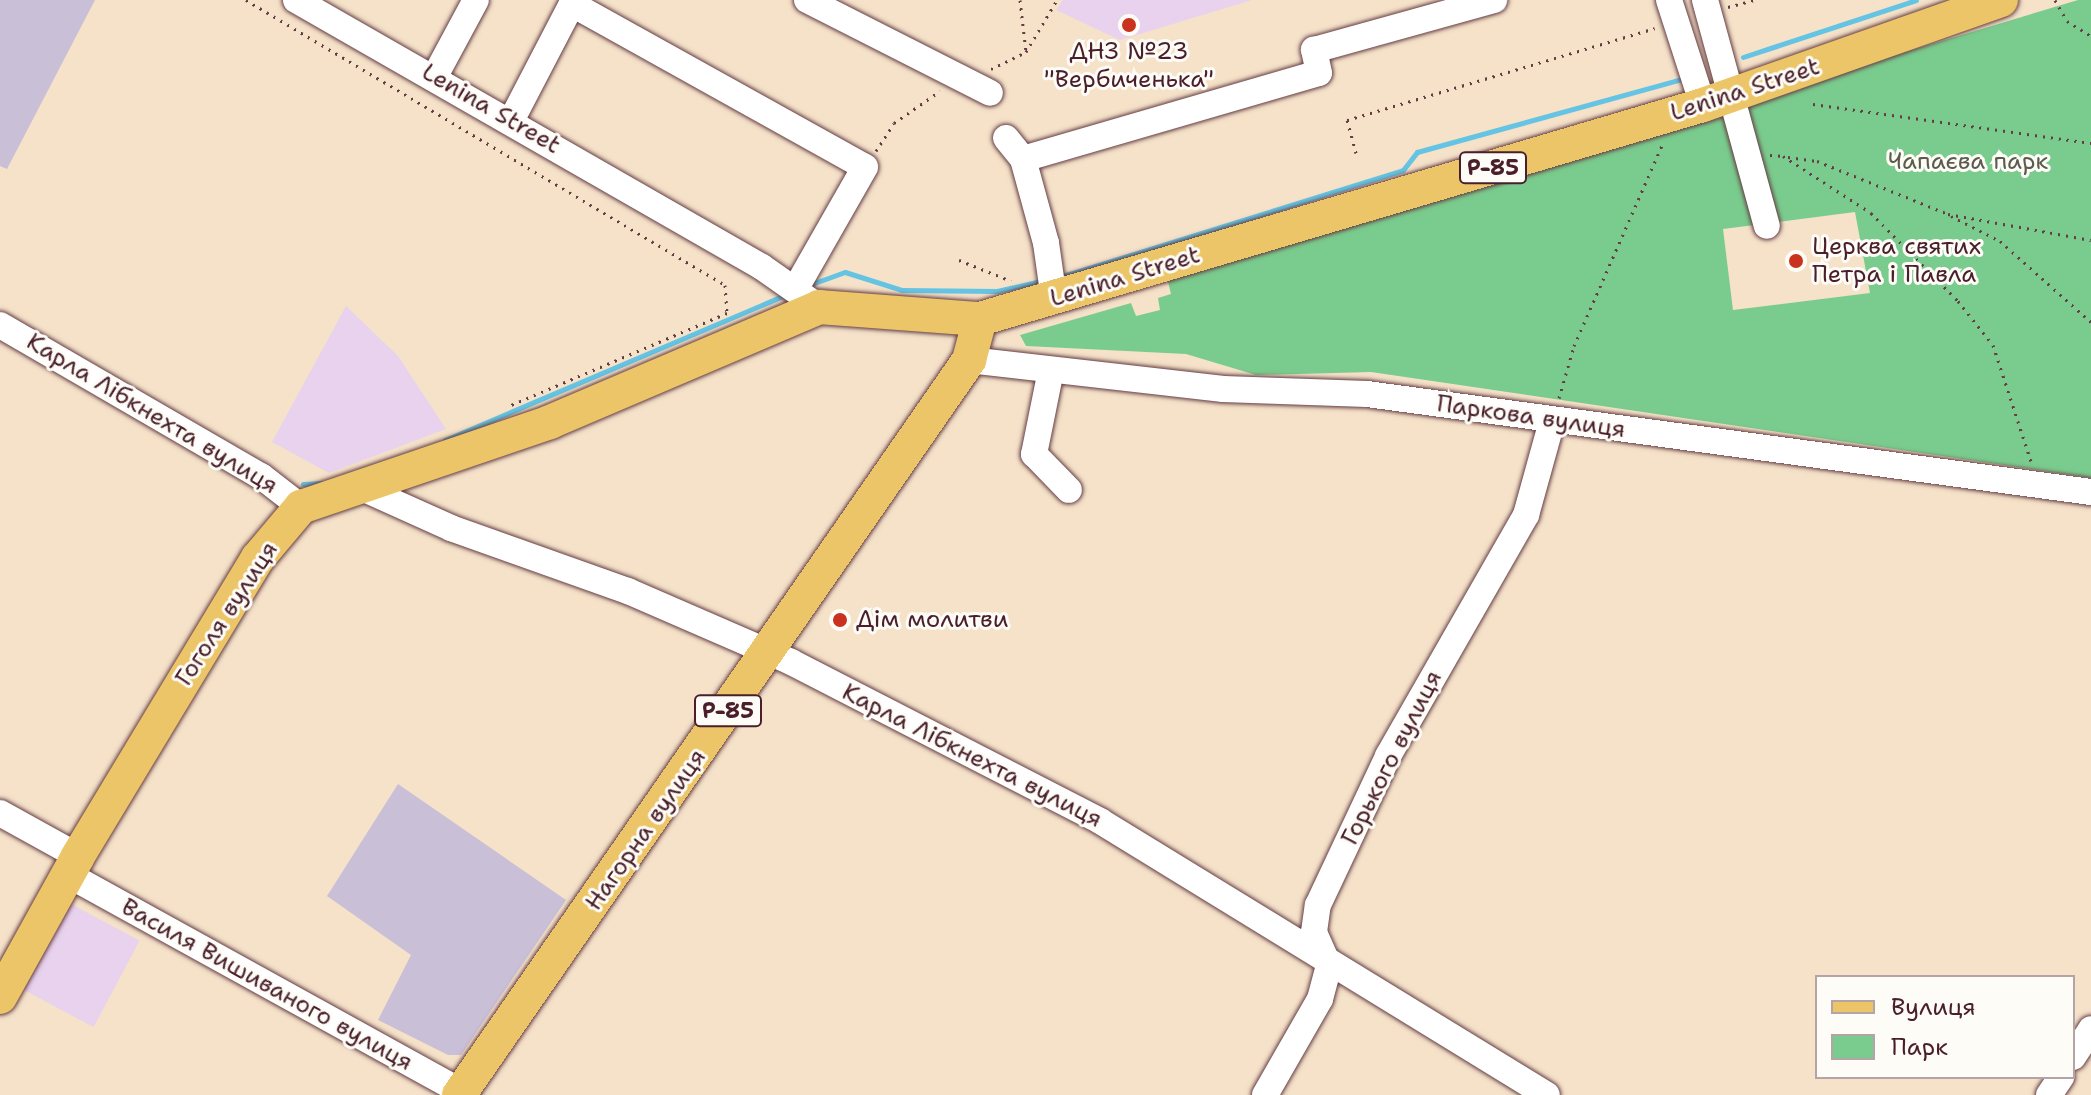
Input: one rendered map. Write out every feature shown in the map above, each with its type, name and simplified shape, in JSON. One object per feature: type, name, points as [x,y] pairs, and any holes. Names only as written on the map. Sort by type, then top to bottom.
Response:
[{"type":"main road","name":"Lenina Street","points":[[808,298],[980,319],[1705,105],[2001,0]]},
{"type":"main road","points":[[301,507],[550,422],[808,298]]},
{"type":"main road","name":"Нагорна вулиця","points":[[463,1094],[969,360],[980,319]]},
{"type":"main road","name":"Гоголя вулиця","points":[[0,997],[72,865],[258,558],[301,507]]},
{"type":"street","name":"Lenina Street","points":[[296,0],[435,76],[808,298]]},
{"type":"street","points":[[435,76],[476,0]]},
{"type":"street","points":[[807,0],[978,87]]},
{"type":"street","points":[[1023,159],[1319,73],[1314,50],[1448,6],[1494,0]]},
{"type":"street","points":[[511,121],[573,2],[865,167],[808,298]]},
{"type":"street","points":[[1705,105],[1706,6]]},
{"type":"street","points":[[1672,11],[1705,105],[1750,154],[1767,226]]},
{"type":"street","points":[[1006,138],[1023,159],[1046,243],[1054,299]]},
{"type":"street","name":"Карла Лібкнехта вулиця","points":[[0,325],[265,469],[301,507]]},
{"type":"street","name":"Паркова вулиця","points":[[969,360],[1223,389],[1367,394],[2091,492]]},
{"type":"street","points":[[1051,370],[1034,454],[1069,490]]},
{"type":"street","name":"Горького вулиця","points":[[1329,966],[1314,932],[1318,905],[1388,756],[1526,515],[1552,421]]},
{"type":"street","name":"Карла Лібкнехта вулиця","points":[[362,488],[451,528],[628,591],[769,653],[1100,821],[1329,966],[1502,1063],[1547,1095]]},
{"type":"street","name":"Василя Вишиваного вулиця","points":[[0,813],[72,865],[463,1094]]},
{"type":"street","points":[[1265,1095],[1320,999],[1329,966]]},
{"type":"street","points":[[2075,1054],[2091,1029]]},
{"type":"path","points":[[246,0],[725,285],[727,313],[508,407]]},
{"type":"path","points":[[1020,0],[1026,52]]},
{"type":"path","points":[[865,167],[894,123],[941,91],[978,87],[1026,52],[1057,0]]},
{"type":"path","points":[[1706,6],[1755,0]]},
{"type":"path","points":[[2055,0],[2067,21],[2091,36]]},
{"type":"path","points":[[1356,153],[1347,120],[1672,11]]},
{"type":"path","points":[[1813,104],[2091,143]]},
{"type":"path","points":[[1552,421],[1574,346],[1705,105]]},
{"type":"path","points":[[1750,154],[1817,161],[1948,214],[2000,241],[2091,322]]},
{"type":"path","points":[[1783,156],[1871,213],[1958,301],[1993,345],[2037,485]]},
{"type":"path","points":[[1948,214],[2091,240]]},
{"type":"path","points":[[959,260],[1017,284]]},
{"type":"shaded area","points":[[0,0],[95,0],[7,169],[0,166]]},
{"type":"shaded area","name":"ДНЗ №23 \"Вербиченька\"","points":[[1063,0],[1252,0],[1120,40],[1056,10]]},
{"type":"shaded area","points":[[346,306],[398,356],[446,429],[329,473],[272,442]]},
{"type":"shaded area","points":[[398,784],[566,900],[461,1055],[448,1055],[378,1020],[411,955],[327,896]]},
{"type":"shaded area","points":[[69,903],[140,941],[94,1027],[23,990]]},
{"type":"green space","name":"Чапаєва парк","points":[[2078,0],[2091,0],[2091,478],[1371,372],[1256,375],[1186,354],[1026,346],[1020,335],[1131,303],[1136,316],[1160,310],[1158,298],[1171,294],[1166,274]],"holes":[[[1855,212],[1870,293],[1733,310],[1723,229]]]},
{"type":"waterway","points":[[1743,57],[1916,0]]},
{"type":"waterway","points":[[1063,276],[1403,170],[1417,152],[1685,78]]},
{"type":"waterway","points":[[809,285],[845,272],[902,290],[997,291],[1041,281]]},
{"type":"waterway","points":[[445,440],[785,295]]},
{"type":"waterway","points":[[303,484],[322,483]]},
{"type":"place","name":"ДНЗ №23 \"Вербиченька\"","points":[[1129,25]]},
{"type":"place","name":"Церква святих Петра і Павла","points":[[1796,261]]},
{"type":"place","name":"Дім молитви","points":[[840,620]]}]
